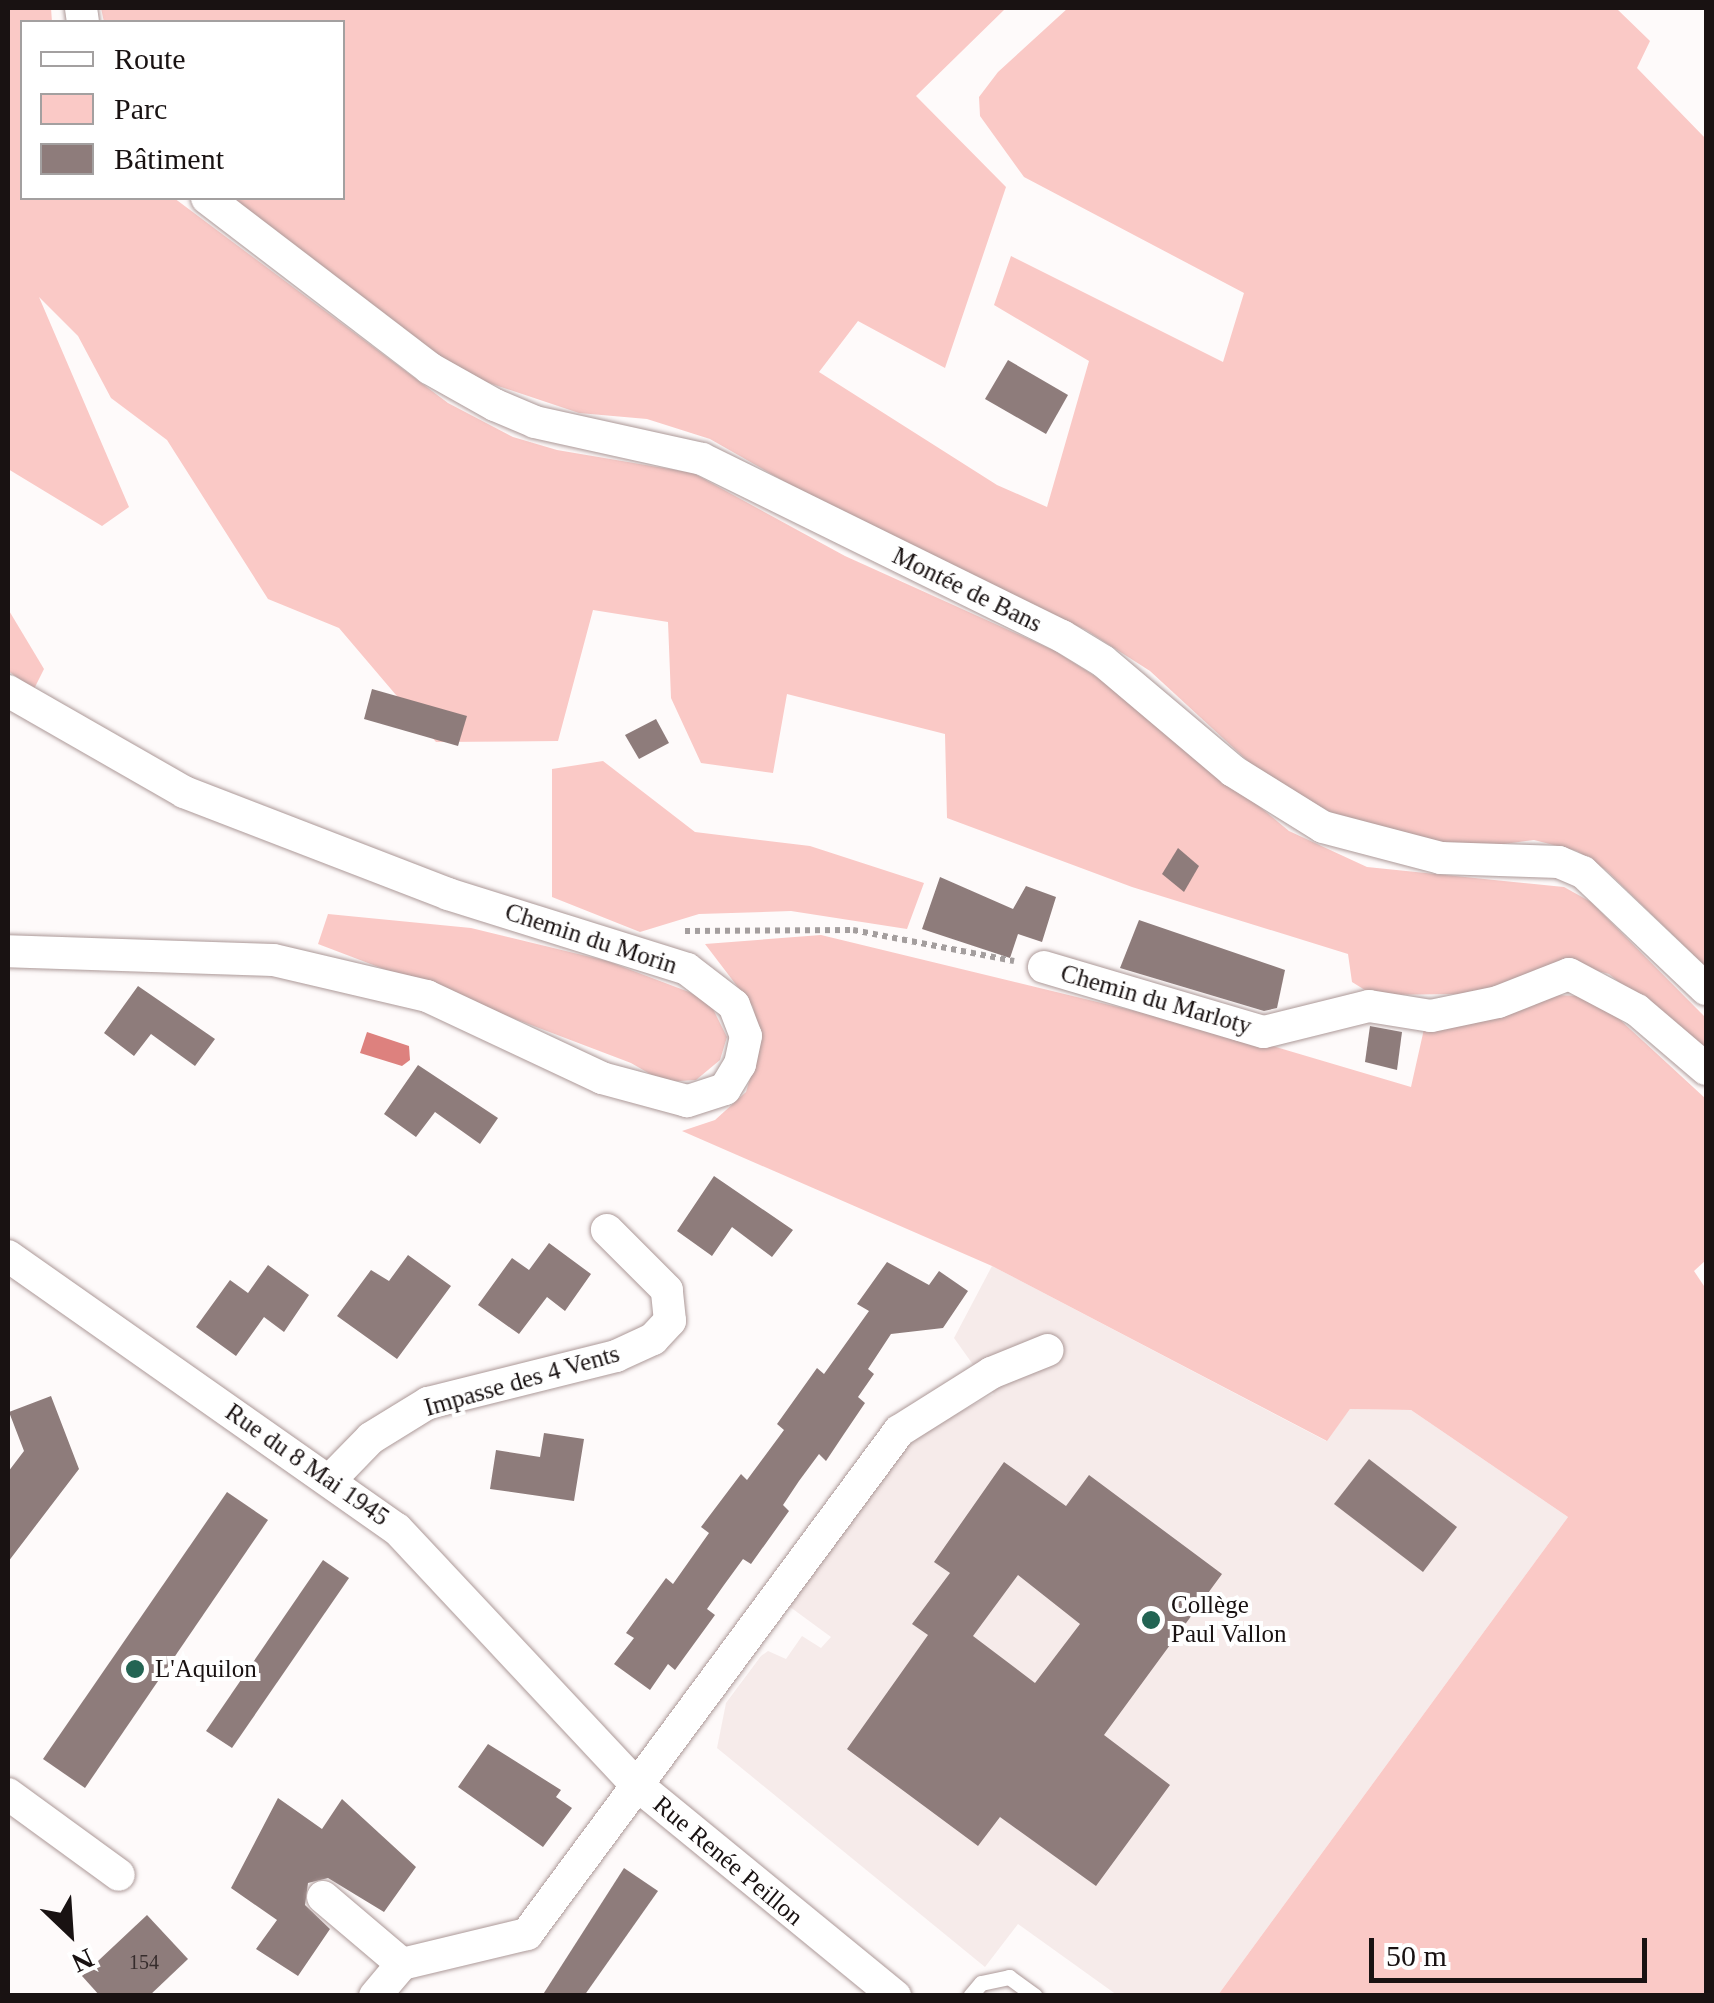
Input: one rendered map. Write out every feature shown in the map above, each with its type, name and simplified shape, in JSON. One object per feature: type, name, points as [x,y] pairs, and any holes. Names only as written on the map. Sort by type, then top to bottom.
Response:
[{"type":"street","name":"Montée de Bans","points":[[210,200],[429,368],[495,405],[536,422],[702,459],[1062,636],[1104,661],[1234,770],[1323,828],[1441,858],[1559,862],[1582,872],[1706,989]]},
{"type":"street","name":"Chemin du Morin","points":[[8,691],[184,792],[448,894],[686,969],[734,1005],[746,1036],[740,1064],[725,1089],[686,1101],[602,1078],[426,996],[274,960],[8,951]]},
{"type":"street","name":"Chemin du Marloty","points":[[1044,967],[1264,1032],[1369,1006],[1431,1016],[1498,1002],[1569,974],[1638,1010],[1706,1069]]},
{"type":"street","name":"Impasse des 4 Vents","points":[[332,1478],[372,1438],[428,1403],[616,1356],[652,1339],[670,1321],[667,1290],[607,1230]]},
{"type":"street","name":"Rue du 8 Mai 1945","points":[[8,1256],[332,1478],[397,1529],[575,1713]]},
{"type":"street","points":[[376,1996],[402,1964],[527,1934],[899,1430],[991,1373],[1048,1350]]},
{"type":"street","name":"Rue Renée Peillon","points":[[575,1713],[636,1784],[895,1996]]},
{"type":"street","points":[[8,1794],[119,1875]]},
{"type":"street","points":[[323,1897],[402,1964]]},
{"type":"lane","points":[[970,1996],[981,1983],[1010,1977],[1035,1996]]},
{"type":"path","points":[[646,956],[684,931],[853,930],[1044,967]]},
{"type":"shaded area","points":[[367,1032],[409,1046],[410,1060],[402,1066],[360,1053]]},
{"type":"shaded area","name":"Collège Paul Vallon","points":[[992,1266],[1326,1441],[1350,1409],[1411,1410],[1568,1517],[1218,1995],[1117,1995],[1018,1924],[985,1967],[717,1748],[726,1703],[761,1656],[768,1651],[786,1659],[802,1636],[821,1648],[831,1637],[786,1604],[897,1454],[933,1426],[994,1394],[954,1338]]},
{"type":"green space","points":[[8,8],[51,8],[52,20],[20,20],[20,200],[177,200],[448,403],[513,437],[557,450],[693,473],[845,556],[1055,651],[1120,692],[1289,831],[1367,867],[1564,887],[1591,902],[1706,1018],[1706,1054],[1609,974],[1561,961],[1516,982],[1461,994],[1373,995],[1352,982],[1348,954],[1132,887],[947,818],[945,734],[787,694],[773,773],[701,763],[671,698],[668,622],[593,610],[558,741],[436,742],[339,628],[268,599],[167,440],[111,398],[78,336],[39,297],[129,507],[102,526],[8,469]]},
{"type":"green space","points":[[101,8],[1006,8],[916,96],[1006,187],[945,368],[858,321],[819,372],[997,485],[1047,507],[1089,361],[994,305],[1011,256],[1223,362],[1244,293],[1024,177],[980,116],[979,97],[998,72],[1068,8],[1616,8],[1650,41],[1637,68],[1706,139],[1706,967],[1606,870],[1577,851],[1534,840],[1467,849],[1392,836],[1328,811],[1263,775],[1150,671],[1086,630],[885,539],[710,439],[647,419],[579,413],[444,368],[235,200],[345,200],[345,20],[104,20]]},
{"type":"green space","points":[[8,609],[44,669],[34,689],[8,671]]},
{"type":"green space","points":[[603,761],[695,832],[810,846],[924,883],[907,929],[791,911],[699,914],[640,932],[552,897],[552,769]]},
{"type":"green space","points":[[328,914],[471,928],[607,961],[710,1003],[727,1037],[720,1060],[696,1080],[664,1082],[631,1063],[318,944]]},
{"type":"green space","points":[[821,935],[1246,1038],[1411,1087],[1424,1029],[1552,995],[1583,996],[1617,1017],[1706,1099],[1706,1260],[1694,1271],[1706,1289],[1706,1995],[1218,1995],[1568,1517],[1411,1410],[1350,1409],[1327,1441],[992,1266],[682,1131],[715,1120],[746,1092],[761,1042],[753,1007],[705,944]]},
{"type":"building","points":[[1008,360],[1068,395],[1046,434],[985,399]]},
{"type":"building","points":[[372,689],[467,716],[458,746],[364,719]]},
{"type":"building","points":[[656,719],[669,743],[639,759],[625,735]]},
{"type":"building","points":[[1178,848],[1199,866],[1184,892],[1162,874]]},
{"type":"building","points":[[940,877],[1013,909],[1026,886],[1056,897],[1042,942],[1018,934],[1010,958],[922,929]]},
{"type":"building","points":[[1139,920],[1285,970],[1277,1008],[1264,1011],[1120,968]]},
{"type":"building","points":[[138,986],[215,1039],[195,1066],[151,1034],[134,1056],[104,1033]]},
{"type":"building","points":[[1370,1026],[1402,1032],[1397,1070],[1365,1062]]},
{"type":"building","points":[[418,1065],[498,1118],[480,1144],[435,1112],[416,1137],[384,1114]]},
{"type":"building","points":[[714,1176],[793,1230],[772,1257],[732,1227],[712,1256],[677,1231]]},
{"type":"building","points":[[549,1243],[591,1274],[565,1311],[547,1297],[519,1334],[478,1305],[512,1258],[529,1270]]},
{"type":"building","points":[[408,1255],[451,1286],[397,1359],[337,1316],[371,1270],[389,1281]]},
{"type":"building","points":[[887,1262],[929,1285],[939,1271],[968,1291],[943,1328],[891,1334],[868,1369],[874,1374],[858,1397],[865,1403],[826,1461],[819,1454],[783,1505],[789,1511],[751,1564],[743,1559],[707,1609],[715,1615],[675,1670],[668,1664],[650,1690],[614,1664],[634,1638],[626,1633],[666,1578],[673,1584],[709,1533],[701,1527],[741,1474],[747,1480],[784,1430],[777,1424],[817,1368],[824,1374],[869,1311],[857,1304]]},
{"type":"building","points":[[268,1265],[309,1295],[284,1332],[264,1317],[236,1356],[196,1327],[230,1280],[248,1293]]},
{"type":"building","points":[[51,1396],[79,1469],[8,1562],[8,1472],[24,1451],[9,1412]]},
{"type":"building","points":[[544,1433],[584,1439],[574,1501],[490,1489],[496,1450],[540,1457]]},
{"type":"building","points":[[1369,1459],[1457,1527],[1423,1572],[1334,1504]]},
{"type":"building","points":[[1004,1462],[1066,1506],[1089,1475],[1222,1574],[1104,1735],[1170,1785],[1096,1886],[1000,1817],[978,1846],[847,1749],[928,1635],[912,1624],[950,1573],[934,1562]],"holes":[[[1018,1575],[1080,1624],[1035,1683],[973,1636]]]},
{"type":"building","name":"L'Aquilon","points":[[227,1492],[268,1520],[85,1788],[43,1759]]},
{"type":"building","points":[[323,1560],[349,1578],[232,1748],[206,1731]]},
{"type":"building","points":[[488,1744],[561,1790],[556,1797],[572,1808],[543,1847],[458,1787]]},
{"type":"building","points":[[278,1798],[322,1829],[342,1799],[416,1867],[384,1912],[328,1878],[308,1883],[305,1905],[330,1929],[298,1976],[256,1949],[277,1920],[231,1888]]},
{"type":"building","points":[[624,1868],[658,1891],[584,1996],[542,1996]]},
{"type":"building","points":[[147,1915],[188,1959],[149,1996],[100,1996],[82,1976]]},
{"type":"place","name":"Collège Paul Vallon","points":[[1151,1620]]},
{"type":"place","name":"L'Aquilon","points":[[135,1669]]}]
